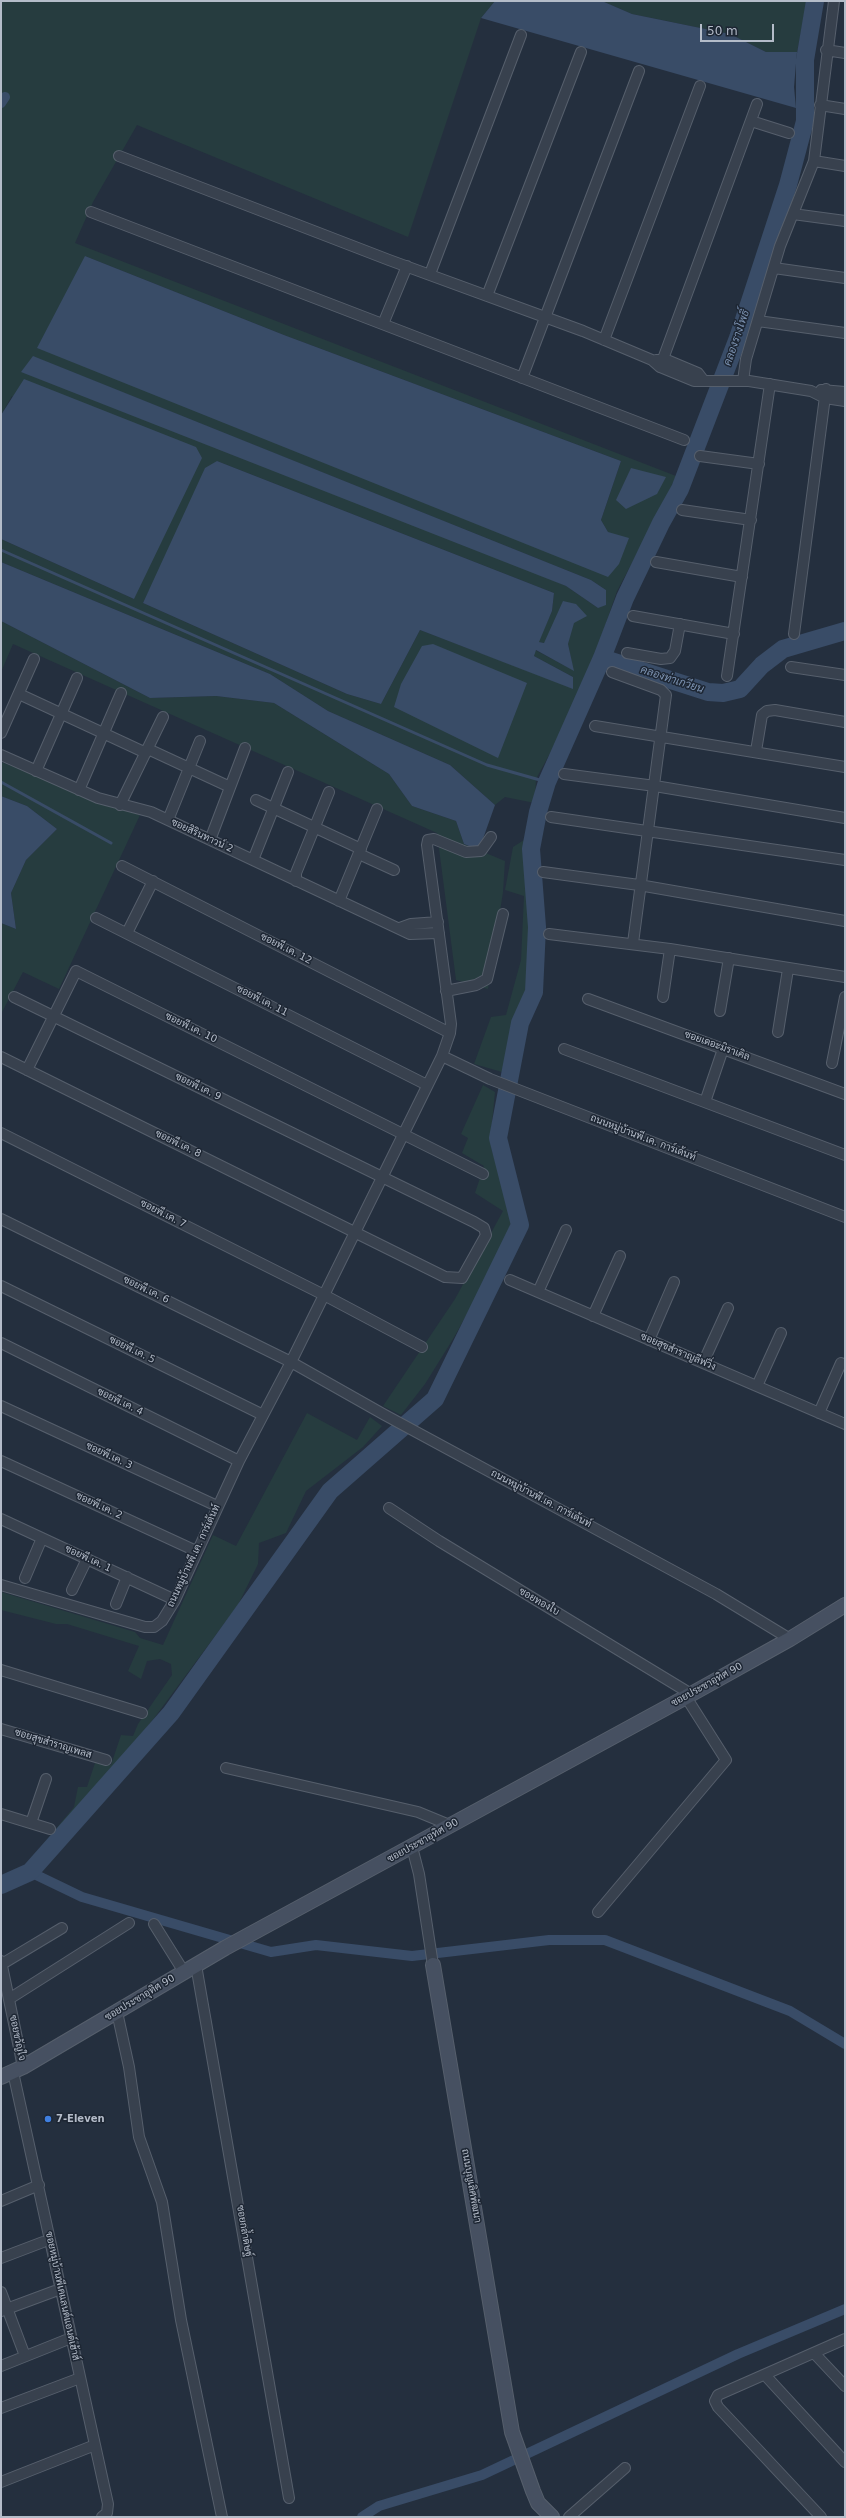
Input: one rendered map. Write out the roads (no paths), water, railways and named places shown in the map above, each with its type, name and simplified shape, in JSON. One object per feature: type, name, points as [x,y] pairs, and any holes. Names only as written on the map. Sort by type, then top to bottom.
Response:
[{"type":"street","points":[[741,381],[746,358],[774,268],[814,161],[826,50],[834,1]]},
{"type":"street","points":[[430,274],[521,35]]},
{"type":"street","points":[[826,50],[845,53]]},
{"type":"street","points":[[487,296],[581,52]]},
{"type":"street","points":[[522,378],[639,71]]},
{"type":"street","points":[[604,340],[700,86]]},
{"type":"street","points":[[658,362],[757,104]]},
{"type":"street","points":[[820,105],[845,109]]},
{"type":"street","points":[[751,121],[789,133]]},
{"type":"street","points":[[119,156],[604,340],[658,362],[698,373],[704,381],[741,381],[826,393],[845,392]]},
{"type":"street","points":[[814,161],[845,166]]},
{"type":"street","points":[[92,212],[684,440]]},
{"type":"street","points":[[793,214],[845,221]]},
{"type":"street","points":[[383,324],[407,266]]},
{"type":"street","points":[[774,268],[845,278]]},
{"type":"street","points":[[758,321],[845,333]]},
{"type":"street","points":[[727,676],[770,384]]},
{"type":"street","points":[[826,393],[845,401]]},
{"type":"street","points":[[794,634],[826,393]]},
{"type":"street","points":[[700,456],[759,464]]},
{"type":"street","points":[[682,510],[751,520]]},
{"type":"street","points":[[656,562],[742,577]]},
{"type":"street","points":[[633,616],[734,634]]},
{"type":"street","points":[[627,653],[661,659],[670,658],[676,650],[680,624]]},
{"type":"street","points":[[1,733],[34,659]]},
{"type":"street","points":[[791,667],[845,675]]},
{"type":"street","points":[[612,672],[665,692],[655,786],[633,943]]},
{"type":"street","points":[[36,771],[78,678]]},
{"type":"street","points":[[79,790],[121,693]]},
{"type":"street","points":[[19,694],[104,734],[230,787]]},
{"type":"street","points":[[756,751],[762,715],[767,711],[775,710],[845,722]]},
{"type":"street","points":[[120,805],[162,717]]},
{"type":"street","points":[[595,726],[845,766]]},
{"type":"street","points":[[168,820],[200,741]]},
{"type":"street","points":[[210,840],[245,748]]},
{"type":"street","name":"ซอยสิรินทาวน์ 2","points":[[1,755],[79,790],[120,805],[143,809],[410,934],[439,933]]},
{"type":"street","points":[[253,860],[288,772]]},
{"type":"street","points":[[564,774],[655,786],[845,818]]},
{"type":"street","points":[[296,881],[296,873],[329,792]]},
{"type":"street","points":[[256,800],[315,827],[394,870]]},
{"type":"street","points":[[339,901],[377,810]]},
{"type":"street","points":[[551,817],[845,860]]},
{"type":"street","name":"ถนนหมู่บ้านพี.เค. การ์เด้นท์","points":[[1,1585],[145,1628],[154,1627],[162,1621],[175,1600],[196,1551],[239,1461],[291,1362],[442,1056],[450,1033],[451,1024],[428,840],[434,839],[463,851],[481,851],[492,837]]},
{"type":"street","name":"ซอยพี.เค. 12","points":[[122,866],[450,1033]]},
{"type":"street","points":[[543,872],[640,885],[845,921]]},
{"type":"street","points":[[127,933],[153,881]]},
{"type":"street","points":[[446,991],[476,985],[487,979],[503,914]]},
{"type":"street","name":"ซอยพี.เค. 11","points":[[96,918],[427,1085]]},
{"type":"street","points":[[400,928],[411,924],[438,922]]},
{"type":"street","points":[[548,934],[670,948],[788,969],[845,977]]},
{"type":"street","points":[[663,997],[670,948]]},
{"type":"street","points":[[720,1011],[729,958]]},
{"type":"street","points":[[778,1032],[788,969]]},
{"type":"street","name":"ซอยพี.เค. 10","points":[[27,1070],[76,971],[404,1133]]},
{"type":"street","name":"ซอยพี.เค. 9","points":[[14,997],[484,1228],[486,1235],[482,1245],[462,1278],[454,1279],[445,1277],[355,1231]]},
{"type":"street","points":[[832,1063],[842,1034],[845,997]]},
{"type":"street","name":"ซอยเดอะมิราเคิล","points":[[588,998],[845,1094]]},
{"type":"street","points":[[564,1048],[845,1155]]},
{"type":"street","points":[[705,1102],[723,1048]]},
{"type":"street","name":"ถนนหมู่บ้านพี.เค. การ์เด้นท์","points":[[442,1056],[490,1079],[845,1217]]},
{"type":"street","name":"ซอยพี.เค. 8","points":[[1,1057],[355,1231]]},
{"type":"street","name":"ซอยพี.เค. 7","points":[[1,1133],[324,1295],[422,1347]]},
{"type":"street","points":[[404,1133],[483,1174]]},
{"type":"street","name":"ซอยพี.เค. 6","points":[[1,1219],[291,1362]]},
{"type":"street","points":[[538,1292],[566,1230]]},
{"type":"street","points":[[593,1316],[620,1256]]},
{"type":"street","name":"ซอยสุขสำราญลีฟวิ่ง","points":[[510,1280],[845,1424]]},
{"type":"street","points":[[649,1340],[674,1282]]},
{"type":"street","name":"ซอยพี.เค. 5","points":[[1,1286],[263,1415]]},
{"type":"street","points":[[703,1363],[728,1308]]},
{"type":"street","points":[[757,1386],[781,1333]]},
{"type":"street","name":"ซอยพี.เค. 4","points":[[1,1343],[239,1461]]},
{"type":"street","name":"ถนนหมู่บ้านพี.เค. การ์เด้นท์","points":[[291,1362],[383,1414],[716,1594],[790,1639]]},
{"type":"street","points":[[819,1413],[841,1364]]},
{"type":"street","name":"ซอยพี.เค. 3","points":[[1,1406],[217,1506]]},
{"type":"street","name":"ซอยพี.เค. 2","points":[[1,1461],[196,1551]]},
{"type":"street","name":"ซอยทองใบ","points":[[389,1508],[439,1541],[678,1684],[688,1695]]},
{"type":"street","name":"ซอยพี.เค. 1","points":[[1,1519],[175,1600]]},
{"type":"street","points":[[25,1578],[42,1538]]},
{"type":"street","points":[[72,1590],[87,1559]]},
{"type":"street","points":[[116,1604],[127,1578]]},
{"type":"street","name":"ซอยประชาอุทิศ 90","points":[[12,2072],[190,1968],[452,1826],[790,1639],[845,1605]]},
{"type":"street","points":[[1,1670],[142,1713]]},
{"type":"street","points":[[598,1912],[726,1760],[688,1695]]},
{"type":"street","name":"ซอยสุขสำราญเพลส","points":[[1,1729],[106,1760]]},
{"type":"street","points":[[226,1768],[418,1812],[452,1826]]},
{"type":"street","points":[[31,1823],[46,1779]]},
{"type":"street","points":[[1,1814],[50,1829]]},
{"type":"street","name":"ถนนบุญเลิศพัฒนา","points":[[412,1847],[420,1874],[433,1965],[512,2432],[526,2476],[538,2503],[552,2517]]},
{"type":"street","points":[[9,1999],[129,1923]]},
{"type":"street","points":[[154,1924],[190,1968]]},
{"type":"street","points":[[1,1963],[62,1928]]},
{"type":"street","name":"ซอยขวัญใจ","points":[[1,1963],[9,1999],[12,2072]]},
{"type":"street","name":"ซอยกล้ำดิษฐ์","points":[[190,1968],[289,2498]]},
{"type":"street","points":[[117,2012],[129,2067],[139,2137],[162,2202],[181,2320],[222,2517]]},
{"type":"street","name":"ซอยหมู่บ้านพีเคแลนด์แอนด์เฮ้าส์","points":[[12,2072],[39,2185],[108,2504],[107,2513],[102,2517]]},
{"type":"street","points":[[1,2201],[39,2185]]},
{"type":"street","points":[[1,2258],[43,2242]]},
{"type":"street","points":[[4,2310],[55,2291]]},
{"type":"street","points":[[1,2292],[4,2310],[25,2356]]},
{"type":"street","points":[[821,2517],[718,2407],[714,2400],[718,2396],[845,2339]]},
{"type":"street","points":[[1,2366],[66,2340]]},
{"type":"street","points":[[814,2353],[845,2386]]},
{"type":"street","points":[[764,2375],[845,2462]]},
{"type":"street","points":[[1,2408],[80,2378]]},
{"type":"street","points":[[1,2482],[95,2446]]},
{"type":"street","points":[[569,2517],[625,2468]]},
{"type":"water","points":[[495,1],[602,1],[632,14],[730,34],[766,52],[797,52],[794,87],[796,108],[481,18]]},
{"type":"water","points":[[85,256],[284,335],[621,461],[601,520],[608,532],[629,538],[619,564],[608,577],[37,348]]},
{"type":"water","points":[[33,356],[591,580],[606,590],[606,605],[598,608],[566,586],[21,372]]},
{"type":"water","points":[[24,379],[196,447],[202,458],[134,599],[1,539],[1,415]]},
{"type":"water","points":[[217,461],[554,593],[552,611],[539,642],[544,643],[563,601],[576,604],[587,616],[574,623],[568,644],[574,671],[536,650],[534,656],[573,677],[573,689],[420,630],[381,704],[347,694],[143,603],[205,468]]},
{"type":"water","points":[[631,468],[666,477],[657,494],[626,509],[616,500]]},
{"type":"water","points":[[1,562],[270,674],[328,711],[450,765],[495,805],[479,850],[464,844],[456,821],[412,806],[389,774],[274,703],[216,696],[150,698],[1,621]]},
{"type":"water","points":[[433,644],[527,683],[498,758],[394,707],[401,684],[422,646]]},
{"type":"water","points":[[1,796],[27,806],[57,829],[26,860],[11,893],[16,929],[1,923]]},
{"type":"waterway","name":"คลองรางโพธิ์","points":[[1,1885],[30,1872],[171,1713],[330,1491],[435,1399],[520,1225],[498,1138],[520,1023],[534,992],[537,927],[531,849],[538,812],[547,782],[602,658],[625,598],[661,523],[680,489],[738,338],[788,185],[805,121],[805,60],[815,1]]},
{"type":"waterway","points":[[1,103],[5,97]]},
{"type":"waterway","points":[[1,550],[487,765],[547,782]]},
{"type":"waterway","name":"คลองท่าเกวียน","points":[[602,658],[708,692],[723,693],[740,689],[762,665],[783,649],[845,631]]},
{"type":"waterway","points":[[1,782],[111,843]]},
{"type":"waterway","points":[[30,1872],[82,1897],[271,1952],[316,1945],[412,1956],[549,1940],[605,1940],[790,2011],[845,2044]]},
{"type":"waterway","points":[[362,2517],[379,2506],[482,2475],[738,2354],[845,2309]]},
{"type":"place","name":"7-Eleven","points":[[48,2119]]}]
